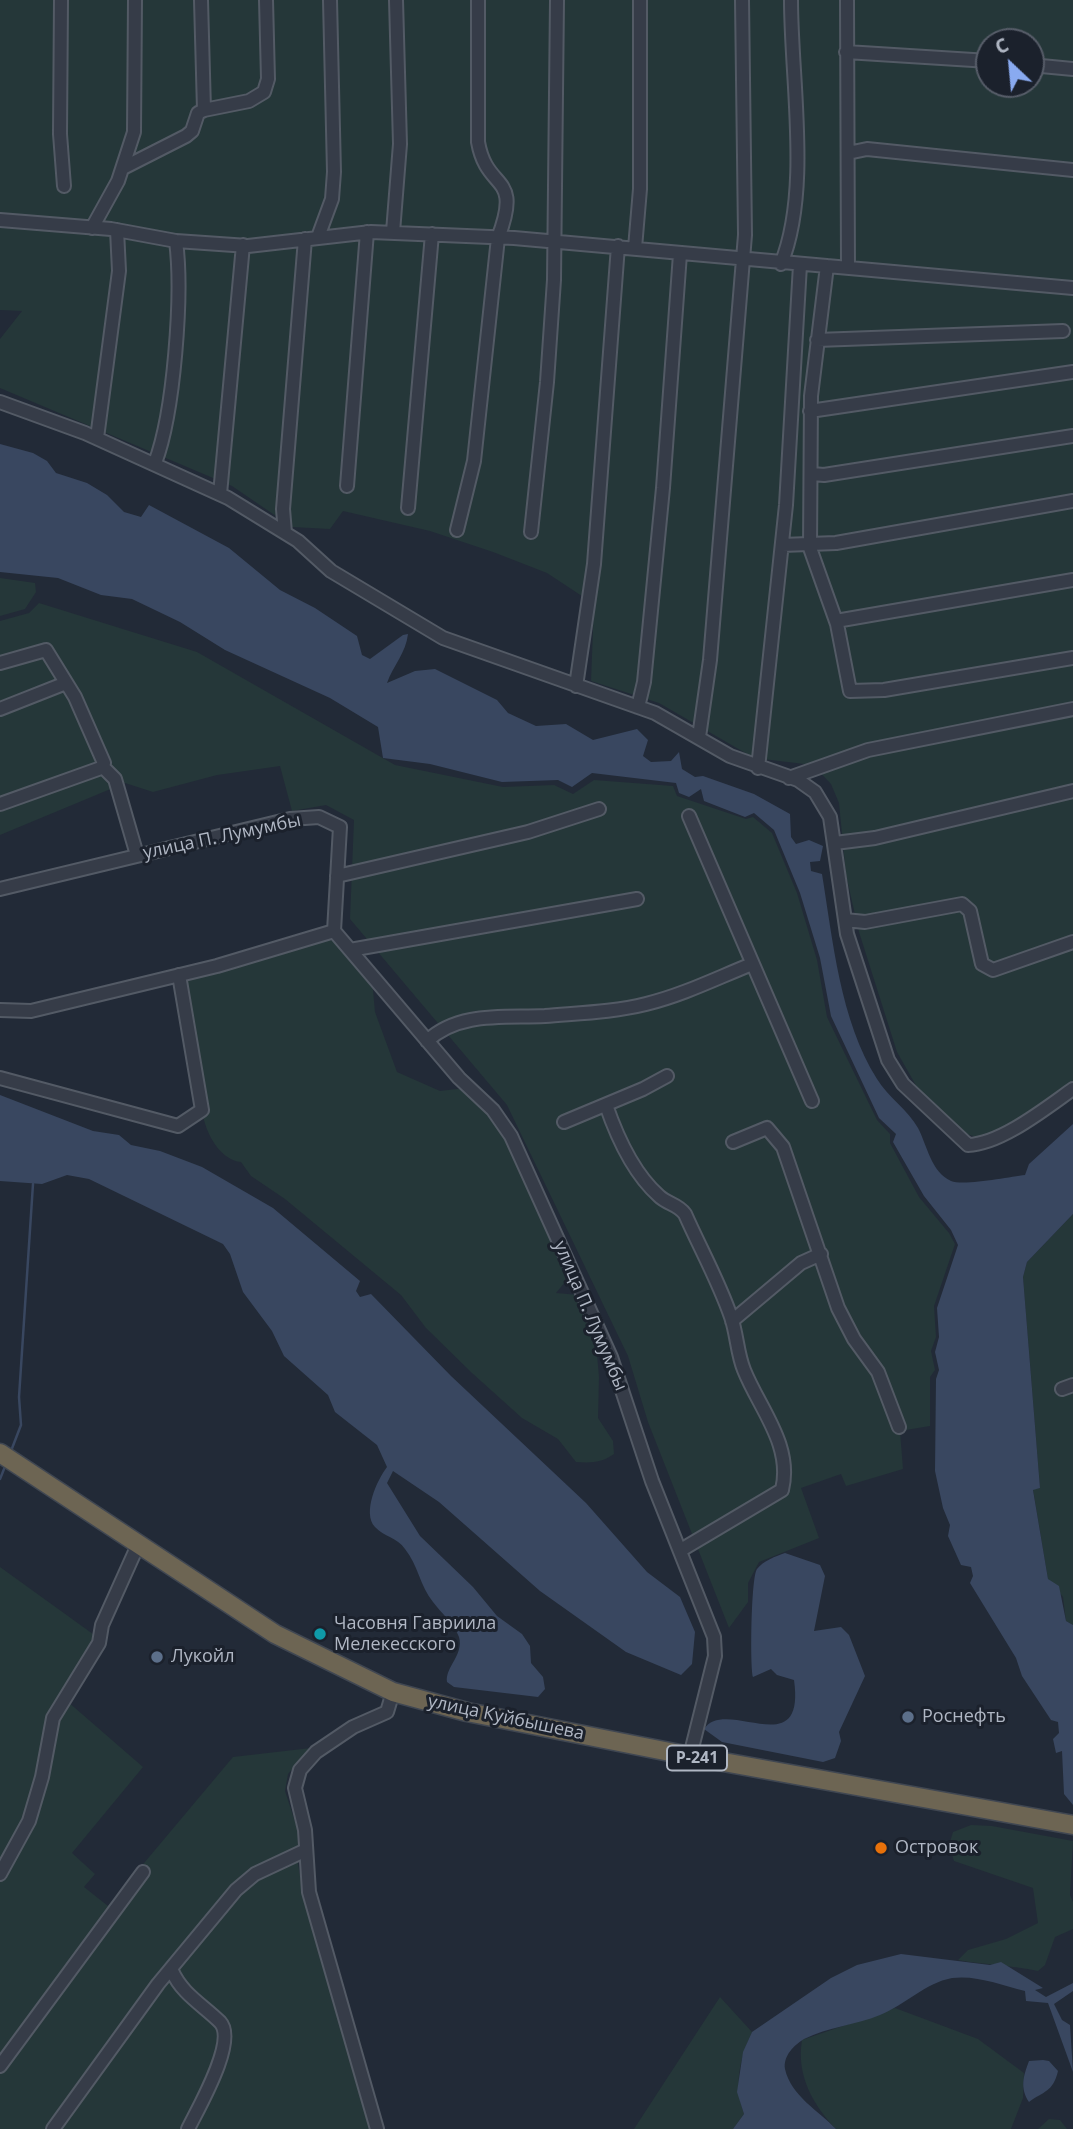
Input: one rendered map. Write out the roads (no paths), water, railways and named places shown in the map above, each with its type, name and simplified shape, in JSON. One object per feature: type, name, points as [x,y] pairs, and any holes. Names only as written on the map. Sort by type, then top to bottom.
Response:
[{"type":"highway","name":"улица Куйбышева","points":[[0,1453],[275,1634],[393,1692],[467,1712],[690,1756],[1073,1825]]},
{"type":"street","points":[[61,0],[60,134],[64,186]]},
{"type":"street","points":[[92,228],[123,168],[134,132],[135,0]]},
{"type":"street","points":[[201,0],[204,110]]},
{"type":"street","points":[[123,168],[186,136],[192,131],[198,113],[249,101],[264,92],[268,79],[266,0]]},
{"type":"street","points":[[318,237],[332,199],[334,172],[330,0]]},
{"type":"street","points":[[393,232],[400,144],[396,0]]},
{"type":"street","points":[[457,530],[474,461],[498,238],[508,204],[502,184],[480,156],[478,0]]},
{"type":"street","points":[[531,532],[547,382],[555,242],[557,0]]},
{"type":"street","points":[[635,248],[639,189],[640,0]]},
{"type":"street","points":[[699,737],[704,712],[723,511],[746,223],[742,0]]},
{"type":"street","points":[[780,264],[790,240],[797,172],[791,0]]},
{"type":"street","points":[[847,0],[848,268]]},
{"type":"street","points":[[846,52],[975,60]]},
{"type":"street","points":[[1045,66],[1073,69]]},
{"type":"street","points":[[848,153],[867,149],[1073,170]]},
{"type":"street","points":[[0,220],[117,230],[176,241],[243,245],[367,232],[498,238],[618,246],[780,264],[1073,288]]},
{"type":"street","points":[[97,438],[118,271],[117,230]]},
{"type":"street","points":[[347,486],[367,232]]},
{"type":"street","points":[[408,508],[432,234]]},
{"type":"street","points":[[285,533],[284,498],[305,239]]},
{"type":"street","points":[[155,463],[166,428],[169,400],[178,268],[176,241]]},
{"type":"street","points":[[220,494],[243,245]]},
{"type":"street","points":[[576,686],[594,564],[618,246]]},
{"type":"street","points":[[638,707],[644,682],[659,526],[680,254]]},
{"type":"street","points":[[758,768],[782,545],[800,265]]},
{"type":"street","points":[[827,266],[810,411],[810,543],[813,565],[836,621],[850,691],[861,693],[1073,658]]},
{"type":"street","points":[[817,340],[1063,331]]},
{"type":"street","points":[[810,411],[1073,372]]},
{"type":"street","points":[[0,402],[97,438],[220,494],[285,533],[331,570],[443,638],[638,707],[758,768],[806,785],[821,801],[830,817],[845,920],[861,983],[895,1074],[960,1140],[977,1144],[1043,1111],[1073,1089]]},
{"type":"street","points":[[812,474],[824,475],[1073,436]]},
{"type":"street","points":[[782,545],[836,542],[1073,501]]},
{"type":"street","points":[[836,621],[1073,580]]},
{"type":"street","points":[[0,663],[46,650],[66,683],[104,763],[102,766]]},
{"type":"street","points":[[0,709],[66,683]]},
{"type":"street","points":[[789,778],[868,750],[1073,709]]},
{"type":"street","points":[[0,804],[102,766]]},
{"type":"street","points":[[102,766],[115,779],[137,855]]},
{"type":"street","points":[[835,844],[875,838],[1073,791]]},
{"type":"street","points":[[337,876],[528,832],[599,809]]},
{"type":"street","points":[[689,816],[812,1101]]},
{"type":"street","name":"улица П. Лумумбы","points":[[0,889],[290,819],[319,817],[340,827],[334,931],[428,1041],[493,1110],[510,1136],[611,1357],[652,1481],[714,1637],[715,1656],[690,1756]]},
{"type":"street","points":[[350,950],[637,899]]},
{"type":"street","points":[[845,920],[865,922],[962,904],[970,911],[982,964],[993,970],[1073,942]]},
{"type":"street","points":[[0,1010],[31,1011],[180,975],[334,931]]},
{"type":"street","points":[[428,1041],[447,1026],[479,1018],[545,1016],[646,1004],[752,964]]},
{"type":"street","points":[[0,1078],[178,1126],[202,1110],[180,975]]},
{"type":"street","points":[[564,1122],[667,1076]]},
{"type":"street","points":[[606,1105],[621,1144],[642,1175],[661,1198],[681,1208],[685,1214],[732,1321],[745,1373],[777,1436],[784,1482],[782,1490],[725,1521],[681,1550]]},
{"type":"street","points":[[733,1142],[759,1129],[771,1129],[792,1166],[843,1318],[878,1372],[899,1426]]},
{"type":"street","points":[[732,1321],[801,1263],[821,1254]]},
{"type":"street","points":[[0,1874],[29,1821],[42,1777],[52,1718],[99,1643],[102,1625],[138,1545]]},
{"type":"street","points":[[377,2129],[309,1892],[304,1851],[305,1830],[295,1787],[300,1770],[326,1745],[368,1719],[387,1712],[393,1692]]},
{"type":"street","points":[[53,2129],[158,1984],[172,1971],[244,1882],[304,1851]]},
{"type":"street","points":[[0,2066],[143,1872]]},
{"type":"street","points":[[172,1971],[184,1990],[220,2022],[225,2032],[212,2083],[188,2129]]},
{"type":"water","points":[[0,444],[33,453],[47,461],[56,473],[87,483],[107,495],[124,512],[141,517],[149,505],[229,548],[280,590],[315,608],[357,636],[362,655],[370,659],[408,634],[405,647],[387,683],[415,671],[435,669],[497,700],[508,713],[536,726],[566,724],[593,740],[637,729],[648,740],[643,756],[651,762],[671,761],[679,752],[682,769],[695,777],[703,776],[754,794],[790,814],[791,837],[796,844],[809,840],[823,846],[820,861],[810,862],[811,871],[822,874],[834,953],[846,1006],[864,1056],[882,1086],[914,1121],[930,1158],[944,1177],[951,1181],[966,1182],[1025,1175],[1029,1164],[1073,1124],[1073,1214],[1027,1262],[1023,1277],[1040,1488],[1033,1490],[1048,1579],[1059,1586],[1066,1621],[1073,1625],[1073,1805],[1064,1794],[1062,1751],[1056,1753],[1053,1739],[1059,1733],[1058,1722],[1051,1720],[1022,1676],[1016,1658],[970,1583],[973,1576],[971,1567],[961,1565],[948,1536],[950,1525],[943,1508],[935,1471],[936,1379],[939,1370],[935,1352],[939,1337],[937,1308],[958,1245],[951,1230],[924,1196],[893,1142],[896,1134],[879,1118],[831,1016],[820,958],[800,893],[774,830],[754,813],[745,817],[704,801],[701,789],[689,797],[679,793],[676,783],[592,773],[572,787],[558,780],[502,782],[430,764],[383,758],[378,727],[330,698],[225,650],[180,622],[132,599],[101,595],[58,578],[0,572]]},
{"type":"water","points":[[0,1095],[93,1131],[119,1135],[131,1145],[160,1151],[202,1167],[273,1208],[360,1281],[356,1291],[360,1297],[371,1294],[451,1376],[586,1503],[647,1572],[680,1597],[695,1632],[692,1664],[681,1675],[626,1652],[540,1591],[439,1502],[393,1471],[387,1483],[420,1536],[473,1587],[497,1616],[522,1634],[530,1646],[531,1663],[543,1677],[545,1689],[538,1697],[454,1687],[447,1682],[447,1676],[459,1650],[457,1632],[429,1596],[405,1549],[371,1521],[372,1497],[387,1467],[377,1445],[335,1412],[328,1395],[284,1356],[272,1331],[243,1292],[230,1254],[223,1244],[89,1179],[67,1175],[42,1184],[0,1181]]},
{"type":"water","points":[[785,1553],[820,1565],[825,1576],[814,1631],[841,1627],[849,1635],[865,1676],[839,1732],[841,1741],[835,1758],[823,1762],[722,1742],[704,1729],[715,1721],[729,1719],[777,1724],[788,1719],[794,1705],[794,1680],[777,1675],[771,1669],[753,1677],[752,1670],[755,1575],[763,1564]]},
{"type":"water","points":[[901,1954],[990,1965],[1001,1962],[1043,1988],[1035,1990],[1046,1997],[1073,1983],[1073,1991],[1054,2004],[1062,2020],[1070,2025],[1073,2072],[1048,2003],[1026,2001],[1025,1991],[998,1983],[952,1978],[933,1984],[880,2015],[804,2039],[790,2051],[785,2064],[788,2079],[799,2095],[836,2129],[733,2129],[744,2114],[737,2092],[743,2052],[752,2032],[831,1978],[857,1965]]},
{"type":"water","points":[[1029,2061],[1049,2061],[1058,2071],[1056,2078],[1047,2090],[1029,2102],[1023,2087]]},
{"type":"waterway","points":[[11,1451],[21,1425],[19,1397],[33,1184]]},
{"type":"waterway","points":[[0,1479],[6,1464]]},
{"type":"place","name":"Часовня Гавриила Мелекесского","points":[[320,1634]]},
{"type":"place","name":"Лукойл","points":[[157,1657]]},
{"type":"place","name":"Роснефть","points":[[908,1717]]},
{"type":"place","name":"Островок","points":[[881,1848]]}]
